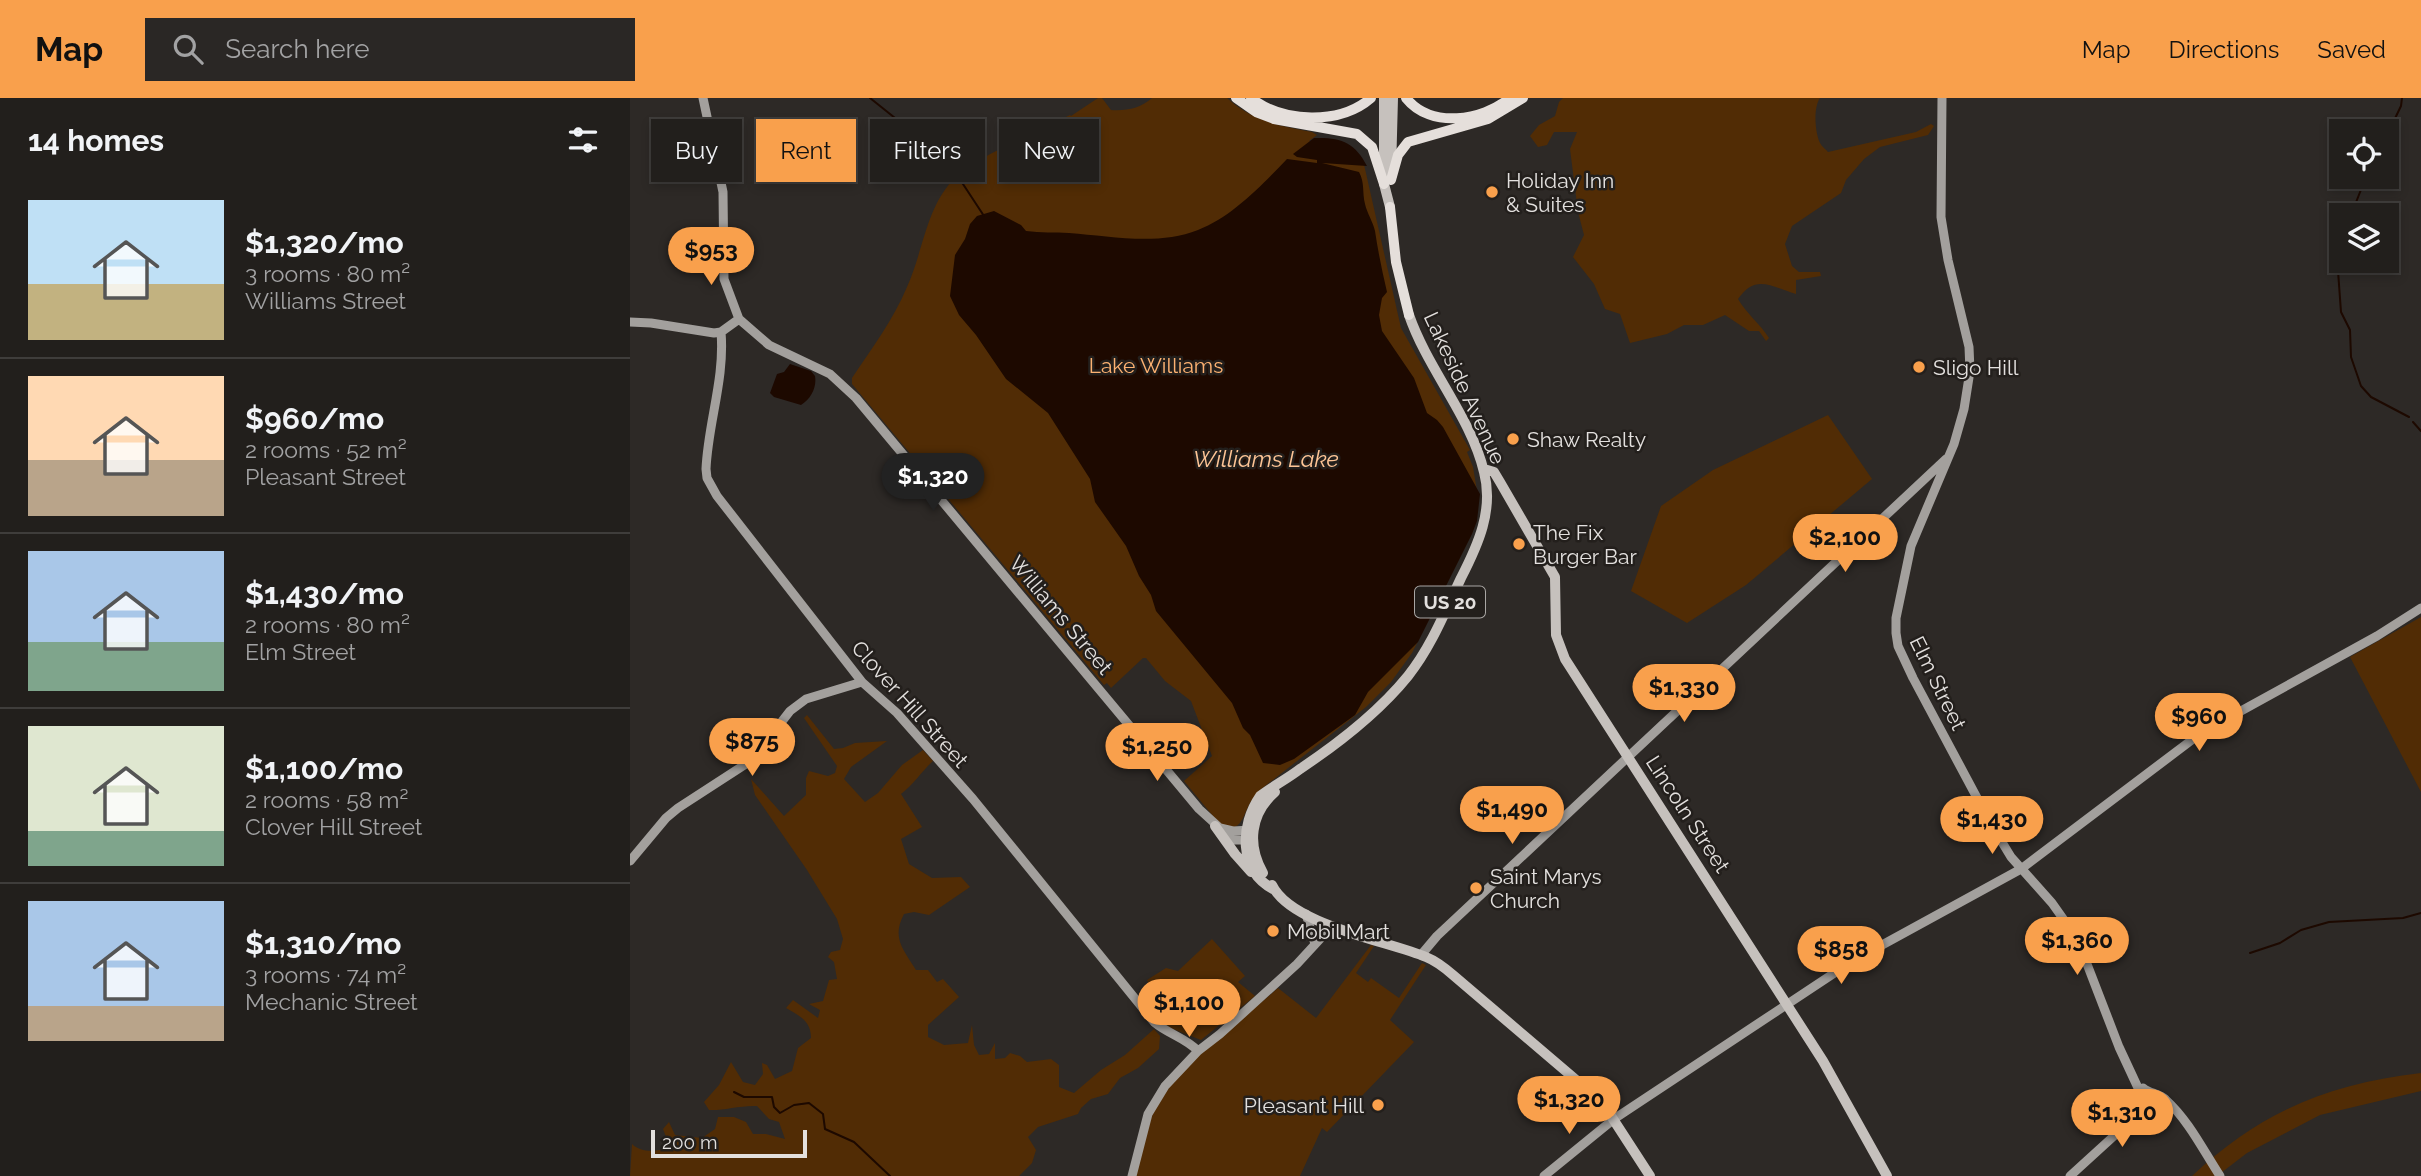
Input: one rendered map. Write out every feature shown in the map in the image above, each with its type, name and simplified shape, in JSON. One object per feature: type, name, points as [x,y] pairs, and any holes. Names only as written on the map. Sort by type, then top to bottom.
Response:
[{"type":"highway","points":[[1236,98],[1256,112],[1274,119],[1357,134],[1372,147],[1388,182]]},
{"type":"highway","points":[[1251,98],[1276,111],[1295,116],[1322,117],[1347,112],[1371,98]]},
{"type":"highway","points":[[1406,98],[1424,114],[1452,118],[1491,110],[1510,98]]},
{"type":"highway","points":[[1388,182],[1398,155],[1408,142],[1482,120],[1502,112],[1523,98]]},
{"type":"highway","name":"Lakeside Avenue","points":[[1390,207],[1396,262],[1409,315]]},
{"type":"main road","name":"Lakeside Avenue","points":[[1384,98],[1390,207]]},
{"type":"main road","name":"Lakeside Avenue","points":[[1388,182],[1393,98]]},
{"type":"main road","name":"Lakeside Avenue","points":[[1249,835],[1267,799],[1384,702],[1423,654],[1480,536],[1487,505],[1484,469],[1473,441],[1418,341],[1409,315]]},
{"type":"main road","name":"Lincoln Street","points":[[1484,469],[1494,472],[1555,577],[1555,624],[1563,656],[1823,1061],[1887,1176]]},
{"type":"main road","points":[[1215,826],[1242,863],[1306,914],[1332,926],[1421,955],[1453,975],[1596,1096],[1650,1176]]},
{"type":"main road","points":[[1249,835],[1250,863],[1260,878]]},
{"type":"main road","points":[[1249,835],[1257,861],[1273,889]]},
{"type":"street","points":[[630,322],[721,332],[739,320],[724,279],[723,192],[703,98]]},
{"type":"street","name":"Elm Street","points":[[1942,98],[1941,217],[1970,359],[1966,396],[1949,455],[1910,546],[1898,608],[1895,633],[1898,646],[1991,824],[2021,869],[2070,927],[2119,1046],[2142,1094],[2163,1096],[2180,1115],[2220,1176]]},
{"type":"street","name":"Williams Street","points":[[739,320],[762,341],[830,373],[856,398],[1215,826]]},
{"type":"street","name":"Clover Hill Street","points":[[721,332],[721,360],[706,464],[707,478],[721,502],[862,682],[897,713],[973,799],[1154,1022],[1168,1033],[1192,1044],[1198,1051]]},
{"type":"street","points":[[1421,955],[1437,936],[1949,455]]},
{"type":"street","points":[[1924,478],[1937,487]]},
{"type":"street","points":[[1544,1176],[1614,1119],[1851,962],[2021,869],[2201,733],[2377,636],[2421,608]]},
{"type":"street","points":[[630,861],[672,813],[752,760],[790,711],[806,699],[862,682]]},
{"type":"street","points":[[1215,826],[1249,835]]},
{"type":"street","points":[[1306,914],[1315,944]]},
{"type":"street","points":[[1132,1176],[1151,1106],[1174,1075],[1297,964],[1332,926]]},
{"type":"street","name":"Elm Street","points":[[2133,1117],[2139,1097],[2135,1080]]},
{"type":"street","points":[[2070,1176],[2153,1096]]},
{"type":"green space","name":"Williams Lake","points":[[1098,98],[1102,98],[1111,110],[1117,110],[1138,106],[1152,98],[1227,98],[1256,117],[1317,135],[1309,141],[1346,146],[1363,160],[1401,328],[1470,450],[1467,452],[1477,491],[1473,531],[1412,653],[1391,682],[1366,707],[1260,790],[1236,827],[1218,822],[1184,781],[1212,756],[1191,701],[1165,681],[1146,658],[1111,688],[1107,683],[1104,685],[852,384],[852,378],[882,334],[901,299],[931,217],[951,182],[985,182],[985,157],[999,149],[999,182],[1099,182],[1099,119],[1061,119],[1071,116]]},
{"type":"green space","points":[[1563,98],[1820,98],[1816,108],[1816,127],[1818,139],[1828,152],[1916,132],[1931,124],[1934,126],[1928,135],[1880,147],[1864,159],[1846,180],[1841,193],[1792,226],[1785,244],[1792,266],[1799,272],[1820,272],[1821,276],[1796,280],[1796,294],[1758,284],[1751,286],[1738,299],[1769,338],[1766,341],[1759,331],[1749,331],[1725,315],[1703,325],[1684,325],[1667,334],[1630,343],[1620,314],[1605,309],[1594,284],[1573,257],[1584,235],[1578,212],[1570,149],[1577,132],[1554,132],[1547,145],[1538,147],[1530,136],[1539,125],[1555,116]]},
{"type":"green space","points":[[1828,415],[1872,479],[1746,585],[1687,623],[1631,591],[1661,506],[1713,470]]},
{"type":"green space","points":[[2421,617],[2421,792],[2350,657]]},
{"type":"green space","points":[[807,715],[834,749],[855,743],[887,741],[851,767],[844,779],[865,802],[878,793],[902,765],[923,750],[933,761],[901,794],[922,827],[901,839],[909,864],[932,878],[961,877],[970,887],[929,915],[914,912],[904,914],[900,922],[901,944],[916,970],[928,970],[937,982],[943,979],[959,997],[928,1025],[928,1037],[944,1045],[968,1043],[972,1025],[974,1045],[979,1055],[989,1054],[995,1043],[995,1059],[1005,1058],[1010,1053],[1027,1062],[1051,1059],[1059,1065],[1059,1087],[1074,1093],[1101,1070],[1125,1055],[1154,1029],[1160,1036],[1159,1049],[1138,1068],[1120,1078],[1108,1094],[1091,1099],[1078,1114],[1038,1127],[1028,1137],[1036,1150],[1032,1163],[1019,1176],[630,1176],[632,1144],[650,1151],[670,1147],[663,1129],[669,1122],[675,1135],[702,1138],[715,1129],[718,1117],[734,1117],[746,1122],[753,1134],[785,1139],[779,1122],[769,1119],[757,1106],[709,1110],[704,1102],[719,1085],[731,1062],[743,1082],[755,1085],[763,1074],[762,1063],[767,1065],[775,1079],[792,1071],[798,1048],[811,1038],[809,1027],[804,1020],[786,1008],[793,1000],[818,1018],[820,1010],[809,1004],[823,1001],[829,980],[837,979],[834,962],[828,957],[831,952],[840,950],[843,939],[837,919],[755,795],[751,779],[784,816],[806,795],[806,778],[809,771],[828,776],[835,773],[837,766],[804,718]]},
{"type":"green space","points":[[1212,939],[1245,976],[1238,982],[1255,996],[1201,1040],[1168,1027],[1159,1020],[1155,998],[1147,980],[1166,968],[1178,971]]},
{"type":"green space","points":[[1371,945],[1374,946],[1356,973],[1368,982],[1371,978],[1399,998],[1422,963],[1426,965],[1390,1020],[1414,1042],[1327,1132],[1322,1128],[1300,1176],[1135,1176],[1154,1112],[1169,1087],[1197,1056],[1278,988],[1316,1018]]},
{"type":"green space","points":[[2421,1073],[2421,1091],[2320,1115],[2247,1153],[2217,1176],[2192,1176],[2244,1134],[2298,1104],[2356,1085]]},
{"type":"water","name":"Williams Lake","points":[[1314,138],[1339,140],[1352,146],[1367,166],[1322,163],[1359,172],[1365,204],[1375,231],[1387,292],[1382,298],[1379,315],[1382,331],[1414,378],[1427,413],[1443,427],[1480,494],[1477,521],[1472,534],[1418,642],[1368,692],[1355,715],[1294,759],[1280,765],[1263,763],[1232,703],[1156,611],[1151,595],[1126,546],[1095,502],[1090,479],[1048,413],[1006,379],[959,315],[950,296],[955,255],[970,224],[977,216],[994,211],[1032,232],[1134,239],[1183,235],[1211,224],[1235,209],[1287,159],[1317,163],[1317,160],[1293,154]]},
{"type":"water","points":[[790,364],[811,371],[815,376],[812,392],[801,405],[774,397],[770,393],[777,374],[784,372]]},
{"type":"waterway","points":[[870,98],[896,119]]},
{"type":"waterway","points":[[2395,119],[2402,98]]},
{"type":"waterway","points":[[962,182],[984,216]]},
{"type":"waterway","points":[[2356,203],[2361,189]]},
{"type":"waterway","points":[[2338,273],[2341,312],[2350,330],[2351,357],[2361,386],[2371,397],[2409,417]]},
{"type":"waterway","points":[[2413,422],[2421,431]]},
{"type":"waterway","points":[[2250,953],[2280,943],[2301,930],[2329,922],[2403,918],[2421,913]]},
{"type":"waterway","points":[[734,1092],[744,1097],[772,1097],[774,1107],[780,1113],[794,1105],[809,1103],[823,1114],[825,1129],[854,1142],[890,1176]]},
{"type":"place","name":"Holiday Inn & Suites","points":[[1492,192]]},
{"type":"place","name":"Sligo Hill","points":[[1919,367]]},
{"type":"place","name":"Shaw Realty","points":[[1513,439]]},
{"type":"place","name":"The Fix Burger Bar","points":[[1519,544]]},
{"type":"place","name":"Saint Marys Church","points":[[1476,888]]},
{"type":"place","name":"Mobil Mart","points":[[1273,931]]},
{"type":"place","name":"Pleasant Hill","points":[[1378,1105]]},
{"type":"park label","name":"Lake Williams","points":[[1156,365]]}]
